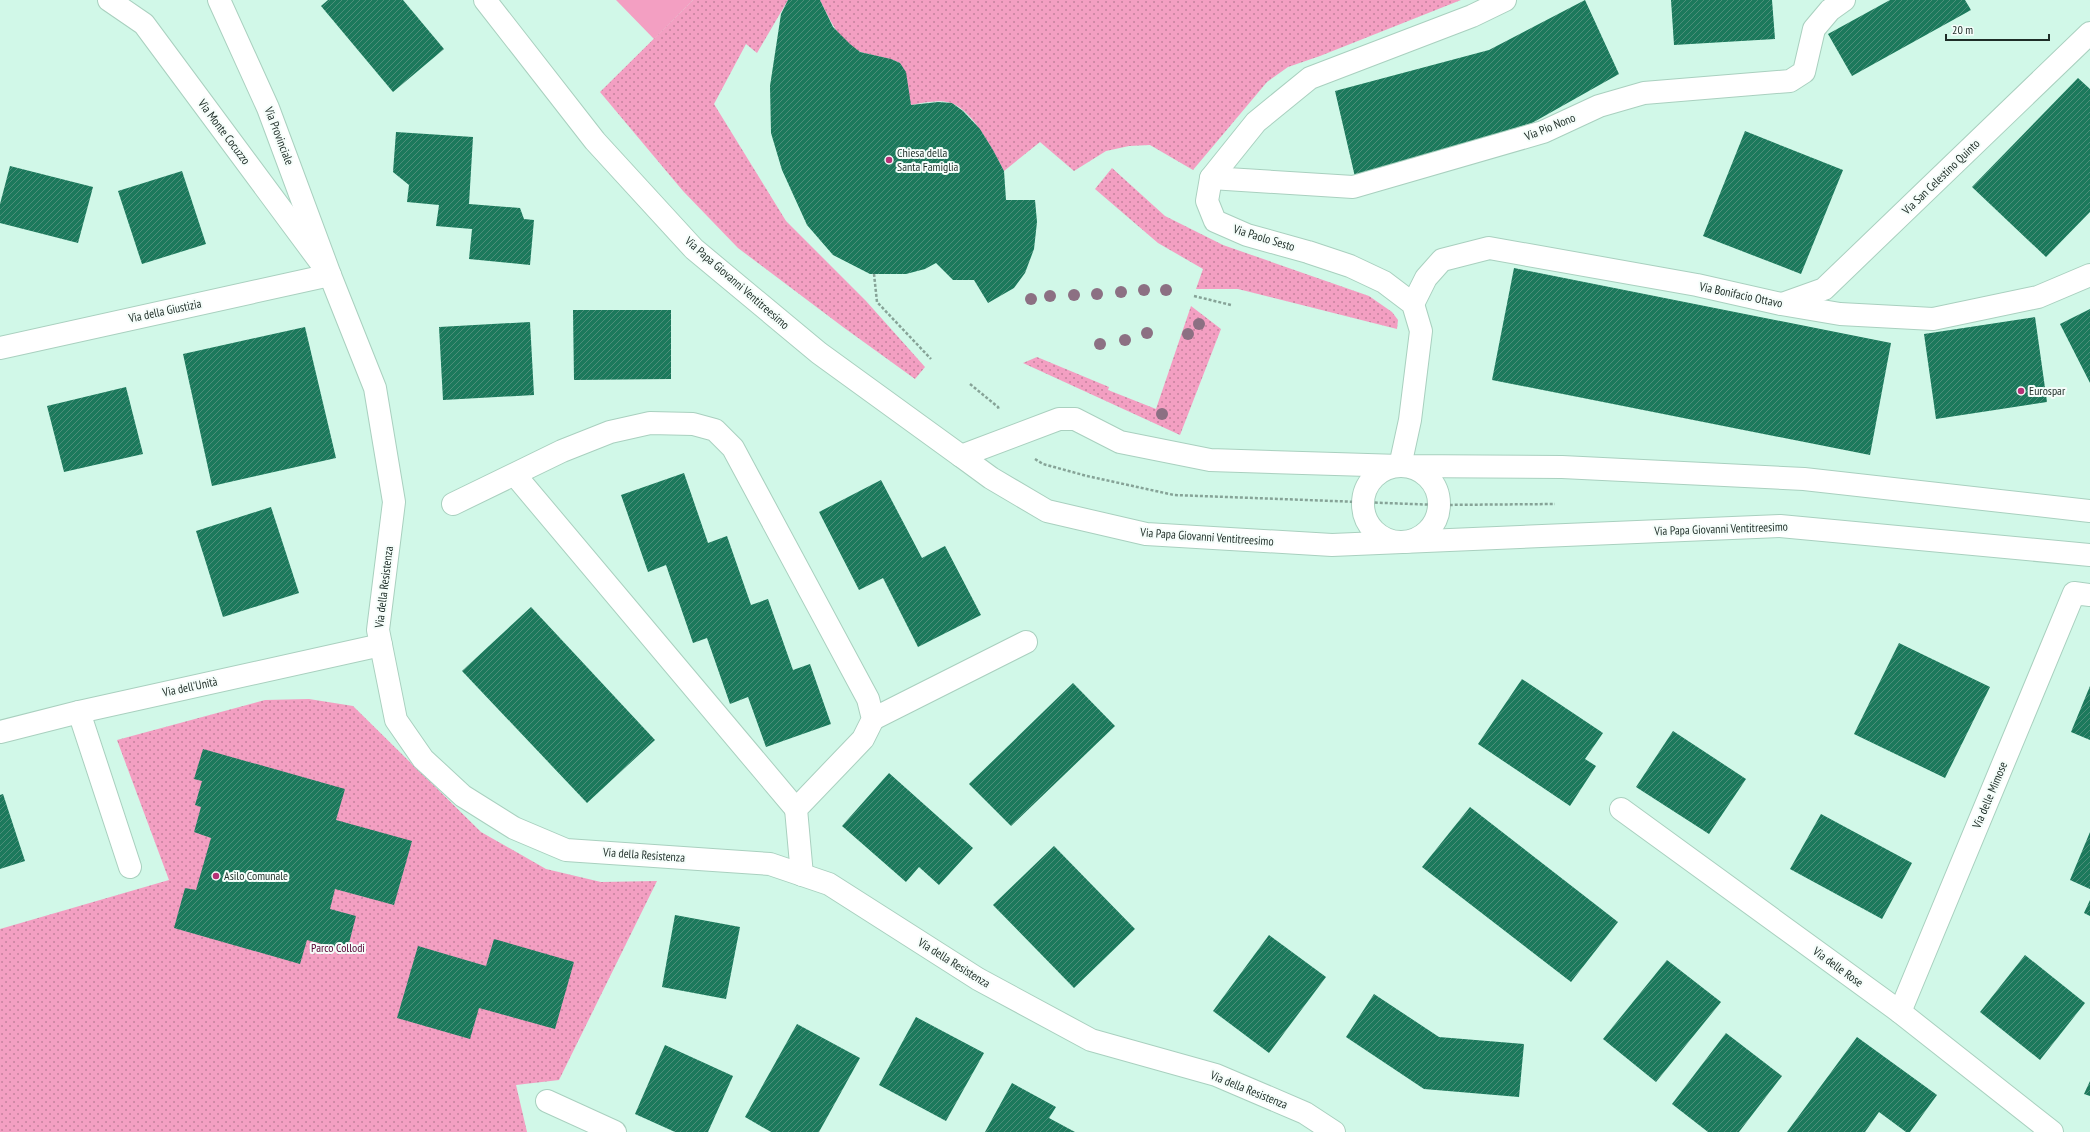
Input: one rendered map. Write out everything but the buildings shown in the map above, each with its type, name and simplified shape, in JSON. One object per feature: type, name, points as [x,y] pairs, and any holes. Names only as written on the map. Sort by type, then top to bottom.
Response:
[{"type":"street","name":"Via Monte Cocuzzo","points":[[109,0],[144,24],[330,275]]},
{"type":"street","name":"Via Provinciale","points":[[219,0],[268,108],[330,275]]},
{"type":"street","name":"Via Papa Giovanni Ventitreesimo","points":[[485,0],[595,141],[694,249],[820,353],[991,478],[1047,511],[1146,534],[1332,545],[1780,526],[2090,555]]},
{"type":"street","points":[[1210,178],[1256,122],[1310,78],[1472,16],[1505,0]]},
{"type":"street","name":"Via Pio Nono","points":[[1210,178],[1353,187],[1543,132],[1599,106],[1644,93],[1790,81],[1804,72],[1814,29],[1830,10],[1844,0]]},
{"type":"street","name":"Via San Celestino Quinto","points":[[1781,304],[1824,289],[2090,33]]},
{"type":"street","name":"Via Paolo Sesto","points":[[1210,178],[1207,201],[1215,221],[1247,235],[1308,252],[1350,266],[1384,282],[1413,304]]},
{"type":"street","name":"Via Bonifacio Ottavo","points":[[1413,304],[1426,278],[1442,260],[1489,248],[1697,285],[1781,304],[1840,314],[1933,319],[2038,297],[2090,275]]},
{"type":"street","name":"Via della Giustizia","points":[[0,348],[330,275]]},
{"type":"street","name":"Via della Resistenza","points":[[330,275],[375,388],[394,502],[378,630],[396,720],[423,760],[463,796],[514,828],[566,850],[770,864],[829,884],[978,979],[1091,1040],[1216,1075],[1305,1113],[1334,1132]]},
{"type":"street","points":[[1400,466],[1410,420],[1421,330],[1413,304]]},
{"type":"street","name":"Via Papa Giovanni Ventitreesimo","points":[[961,456],[1058,419],[1075,419],[1120,442],[1210,460],[1400,466],[1562,467],[1804,479],[2090,510]]},
{"type":"street","points":[[453,504],[562,451],[610,432],[650,423],[693,424],[715,430],[733,448],[868,699],[873,719]]},
{"type":"street","name":"Via Papa Giovanni Ventitreesimo","points":[[1400,466],[1412,467],[1423,473],[1432,481],[1437,492],[1439,505],[1437,516],[1431,527],[1422,536],[1410,541],[1398,542],[1386,539],[1375,532],[1367,522],[1363,509],[1363,502],[1368,484],[1376,475],[1387,468],[1400,466]]},
{"type":"street","points":[[515,475],[796,808],[802,875]]},
{"type":"street","name":"Via delle Mimose","points":[[1900,1012],[2074,593],[2090,595]]},
{"type":"street","points":[[796,808],[863,739],[873,719],[1026,642]]},
{"type":"street","name":"Via dell'Unità","points":[[0,732],[79,712],[381,645]]},
{"type":"street","points":[[79,712],[130,867]]},
{"type":"street","name":"Via delle Rose","points":[[1621,809],[1900,1012],[2052,1132]]},
{"type":"street","points":[[547,1101],[615,1132]]},
{"type":"path","points":[[874,274],[877,302],[931,359]]},
{"type":"path","points":[[1194,296],[1231,304]]},
{"type":"path","points":[[1043,464],[1087,476],[1174,495],[1439,505],[1559,504]]},
{"type":"green space","points":[[616,0],[693,0],[654,39]]},
{"type":"green space","points":[[693,0],[788,0],[757,53],[746,44],[714,104],[786,221],[866,301],[925,367],[915,379],[738,248],[683,191],[600,92]]},
{"type":"green space","points":[[820,0],[1461,0],[1320,56],[1288,67],[1267,82],[1193,170],[1150,145],[1129,146],[1106,151],[1074,171],[1040,142],[1004,171],[982,132],[967,114],[959,107],[951,103],[941,101],[911,105],[900,63],[861,52],[847,43],[836,30]]},
{"type":"green space","points":[[1112,168],[1165,216],[1223,245],[1369,296],[1392,312],[1398,320],[1397,329],[1238,289],[1196,289],[1203,269],[1158,243],[1095,189]]},
{"type":"green space","points":[[1191,306],[1221,329],[1180,435],[1023,363],[1037,357],[1109,387],[1108,390],[1156,409]]},
{"type":"green space","name":"Parco Collodi","points":[[309,699],[353,706],[481,832],[546,869],[601,882],[657,881],[559,1080],[516,1085],[527,1132],[0,1132],[0,929],[169,880],[117,740],[265,700]]},
{"type":"place","name":"Chiesa della Santa Famiglia","points":[[889,160]]},
{"type":"place","name":"Eurospar","points":[[2021,391]]},
{"type":"place","name":"Asilo Comunale","points":[[216,876]]}]
